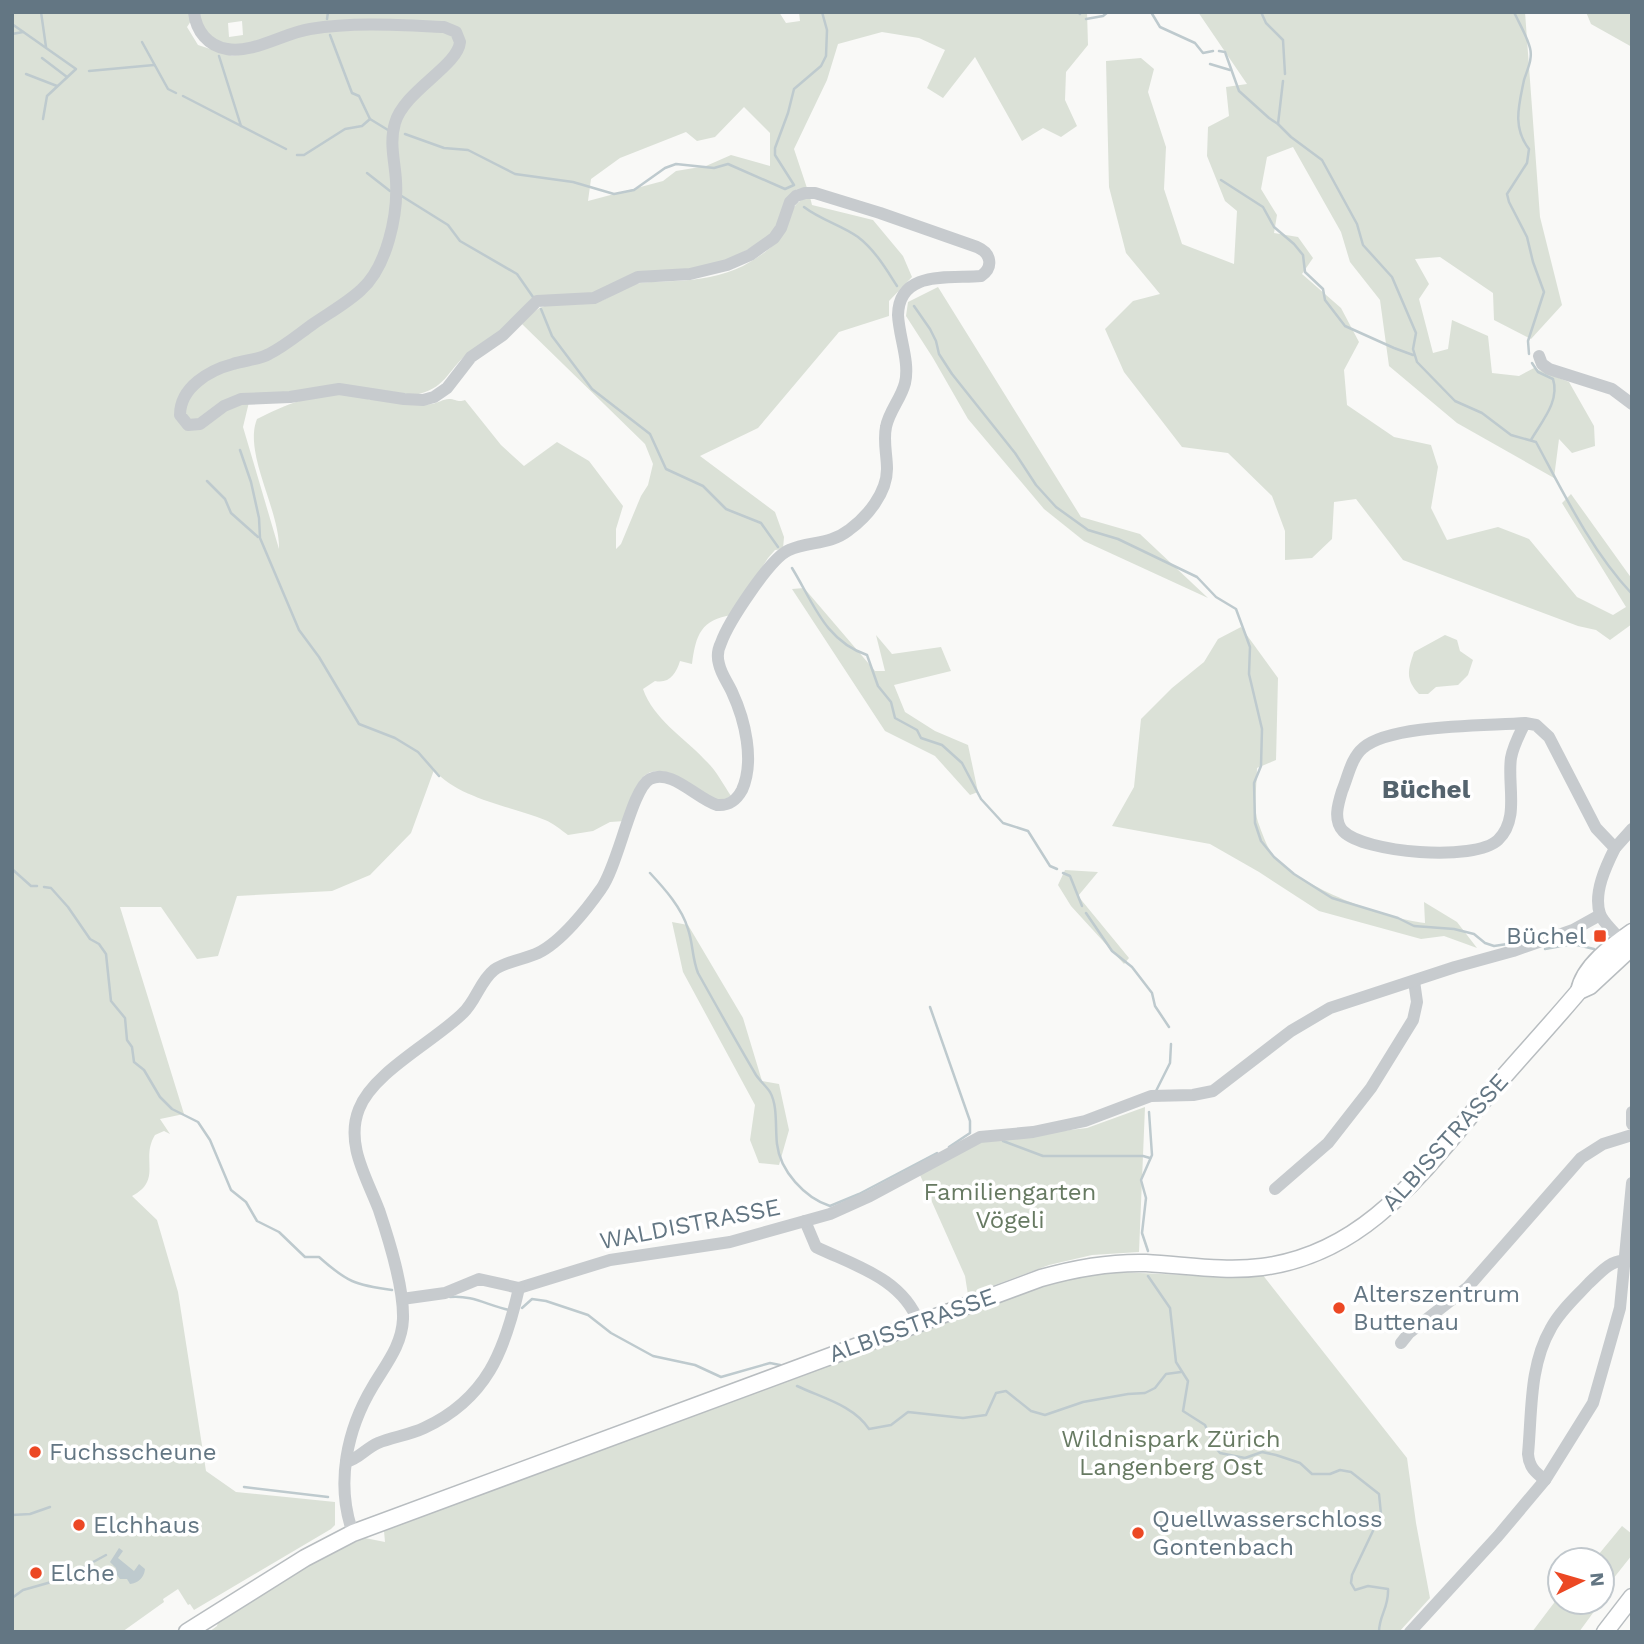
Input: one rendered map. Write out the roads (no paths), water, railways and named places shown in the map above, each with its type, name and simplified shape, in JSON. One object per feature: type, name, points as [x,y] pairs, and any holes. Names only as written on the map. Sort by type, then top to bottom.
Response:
[{"type":"main road","name":"ALBISSTRASSE","points":[[187,1632],[305,1558],[353,1532],[1041,1278],[1118,1263],[1228,1269],[1262,1267],[1308,1255],[1347,1238],[1383,1212],[1412,1184],[1579,991],[1589,970],[1600,958],[1629,946]]},
{"type":"main road","points":[[1605,1632],[1632,1597]]},
{"type":"street","points":[[194,12],[198,29],[207,40],[230,50],[243,49],[302,31],[346,26],[444,27],[453,30],[460,42],[457,53],[406,102],[395,124],[392,139],[395,202],[387,246],[376,276],[354,297],[272,353],[224,366],[199,380],[186,395],[180,415],[184,422],[196,426],[230,402],[241,399],[290,397],[334,389],[404,399],[423,400],[434,397],[447,388],[471,357],[503,334],[534,303],[546,299],[598,297],[638,277],[690,274],[727,265],[750,255],[774,238],[781,228],[790,202],[802,193],[815,193],[880,213],[977,247],[985,252],[989,261],[987,271],[981,276],[932,277],[916,284],[904,295],[898,315],[906,377],[887,423],[887,472],[881,492],[862,518],[842,535],[824,543],[790,550],[772,562],[722,639],[718,651],[719,665],[737,704],[747,742],[747,770],[738,797],[726,805],[717,805],[667,778],[648,780],[639,793],[609,877],[562,936],[543,951],[494,970],[461,1015],[384,1076],[362,1102],[355,1124],[357,1152],[384,1225],[402,1299],[403,1318],[398,1343],[364,1401],[352,1432],[346,1462],[344,1500],[353,1532]]},
{"type":"street","points":[[1539,356],[1542,364],[1549,369],[1612,388],[1632,404]]},
{"type":"street","points":[[1525,723],[1511,758],[1510,816],[1503,834],[1493,844],[1478,849],[1451,852],[1389,848],[1356,839],[1341,828],[1337,816],[1339,801],[1355,758],[1366,745],[1390,735],[1417,730],[1525,723],[1536,725],[1549,737],[1596,828],[1615,848]]},
{"type":"street","points":[[1629,946],[1600,915],[1599,904],[1603,874],[1615,848],[1632,829]]},
{"type":"street","name":"WALDISTRASSE","points":[[402,1299],[445,1293],[478,1279],[519,1288],[610,1260],[730,1242],[830,1214],[870,1196],[981,1137],[1033,1132],[1085,1121],[1151,1096],[1194,1095],[1213,1091],[1291,1031],[1330,1008],[1513,951],[1573,930],[1600,915]]},
{"type":"street","points":[[1275,1189],[1328,1143],[1371,1088],[1413,1020],[1417,1002],[1414,981]]},
{"type":"street","points":[[1632,1111],[1632,1124]]},
{"type":"street","points":[[1401,1343],[1409,1333],[1468,1287],[1581,1158],[1603,1144],[1632,1135]]},
{"type":"street","points":[[1410,1632],[1545,1480],[1593,1403],[1620,1308],[1632,1183]]},
{"type":"street","points":[[805,1221],[816,1247],[878,1274],[909,1305],[919,1323]]},
{"type":"street","points":[[1545,1480],[1533,1470],[1528,1454],[1534,1381],[1544,1342],[1560,1315],[1579,1294],[1627,1253]]},
{"type":"street","points":[[346,1462],[355,1460],[376,1444],[425,1428],[451,1412],[474,1392],[499,1356],[508,1336],[519,1288]]},
{"type":"waterway","points":[[41,12],[46,47]]},
{"type":"waterway","points":[[327,19],[328,12]]},
{"type":"waterway","points":[[405,134],[444,148],[468,150],[515,174],[573,182],[614,194],[634,190],[665,168],[676,164],[714,168],[728,164],[785,189],[794,185],[775,155],[775,148],[794,89],[821,66],[826,56],[827,30],[822,12]]},
{"type":"waterway","points":[[1086,19],[1103,16],[1108,12]]},
{"type":"waterway","points":[[1151,12],[1160,27],[1195,43],[1203,53],[1213,51]]},
{"type":"waterway","points":[[1261,12],[1266,23],[1283,40],[1285,74]]},
{"type":"waterway","points":[[1514,12],[1531,52],[1518,116],[1520,132],[1529,149],[1527,163],[1507,194],[1527,237],[1544,292],[1528,341],[1529,354]]},
{"type":"waterway","points":[[12,24],[76,69],[47,96],[43,119]]},
{"type":"waterway","points":[[12,34],[23,32]]},
{"type":"waterway","points":[[330,35],[352,93],[359,96],[370,119],[388,130]]},
{"type":"waterway","points":[[142,42],[168,89],[176,93]]},
{"type":"waterway","points":[[1219,51],[1225,52],[1239,91],[1278,124]]},
{"type":"waterway","points":[[219,56],[241,126]]},
{"type":"waterway","points":[[42,58],[67,77]]},
{"type":"waterway","points":[[1210,64],[1230,70]]},
{"type":"waterway","points":[[89,71],[154,65]]},
{"type":"waterway","points":[[26,74],[57,86]]},
{"type":"waterway","points":[[1283,81],[1278,124],[1322,160],[1357,224],[1363,245],[1392,277],[1416,333],[1413,349],[1417,362],[1455,401],[1482,413],[1511,435],[1536,442],[1591,540],[1632,594]]},
{"type":"waterway","points":[[183,96],[286,149]]},
{"type":"waterway","points":[[297,155],[304,155],[345,129],[362,126],[370,119]]},
{"type":"waterway","points":[[367,173],[390,191]]},
{"type":"waterway","points":[[1221,180],[1263,207],[1274,227],[1303,255],[1305,272],[1323,289],[1325,300],[1345,326],[1413,355]]},
{"type":"waterway","points":[[400,195],[448,225],[460,241],[517,274],[533,297]]},
{"type":"waterway","points":[[804,207],[864,242],[897,286]]},
{"type":"waterway","points":[[914,306],[930,329],[939,354],[952,374],[1015,453],[1036,485],[1056,507],[1088,530],[1118,539],[1197,577],[1216,597],[1236,609],[1250,647],[1249,674],[1262,729],[1261,766],[1254,783],[1255,823],[1261,841],[1274,857],[1294,874],[1332,898],[1398,918],[1414,926],[1454,929],[1474,934],[1494,946],[1514,943]]},
{"type":"waterway","points":[[541,309],[552,336],[592,389],[650,434],[666,469],[703,486],[726,509],[761,523],[778,547]]},
{"type":"waterway","points":[[1531,440],[1549,411],[1555,387],[1553,379],[1538,372],[1532,363]]},
{"type":"waterway","points":[[240,450],[251,482],[259,518],[260,538],[299,630],[319,657],[359,724],[395,738],[418,752],[439,776]]},
{"type":"waterway","points":[[207,481],[225,499],[231,513],[258,537]]},
{"type":"waterway","points":[[792,568],[830,630],[853,649],[867,655],[878,686],[891,702],[895,718],[917,730],[921,738],[942,745],[962,763],[981,799],[1003,823],[1028,831],[1050,866],[1057,869]]},
{"type":"waterway","points":[[12,869],[31,886],[37,886]]},
{"type":"waterway","points":[[650,873],[682,914],[690,934],[698,973],[756,1075],[773,1098],[779,1154],[788,1173],[803,1190],[830,1206],[859,1194],[937,1153]]},
{"type":"waterway","points":[[1063,873],[1070,876],[1082,906]]},
{"type":"waterway","points":[[44,887],[51,888],[90,939],[99,944],[106,954],[111,1001],[125,1018],[127,1040],[132,1047],[134,1062],[144,1070],[160,1097],[172,1109],[198,1122],[210,1140],[231,1190],[246,1202],[257,1221],[279,1232],[305,1257],[319,1257],[352,1281],[392,1290]]},
{"type":"waterway","points":[[1086,913],[1112,951],[1132,967],[1152,993],[1155,1006],[1169,1027]]},
{"type":"waterway","points":[[1545,949],[1573,944],[1594,949]]},
{"type":"waterway","points":[[930,1007],[970,1121],[970,1133],[949,1147]]},
{"type":"waterway","points":[[1156,1091],[1170,1063],[1171,1044]]},
{"type":"waterway","points":[[1148,1251],[1142,1233],[1146,1198],[1141,1180],[1152,1155],[1149,1112]]},
{"type":"waterway","points":[[1003,1141],[1043,1156],[1150,1158]]},
{"type":"waterway","points":[[1148,1276],[1170,1308],[1176,1362],[1188,1381],[1183,1411],[1205,1425],[1220,1453],[1245,1458],[1262,1452],[1276,1455],[1300,1463],[1312,1474],[1330,1474],[1340,1470],[1351,1472],[1379,1494],[1381,1514],[1352,1575],[1351,1583],[1355,1590],[1368,1586],[1388,1589],[1379,1632]]},
{"type":"waterway","points":[[450,1297],[473,1299],[509,1310]]},
{"type":"waterway","points":[[522,1308],[532,1299],[588,1315],[611,1333],[653,1356],[695,1365],[721,1377],[770,1363],[780,1365]]},
{"type":"waterway","points":[[797,1386],[846,1408],[869,1429],[891,1425],[908,1412],[963,1418],[986,1415],[996,1393],[1006,1391],[1031,1411],[1045,1415],[1083,1402],[1145,1393],[1155,1388],[1166,1374],[1181,1372]]},
{"type":"waterway","points":[[244,1487],[328,1497]]},
{"type":"waterway","points":[[12,1515],[30,1514],[50,1507]]},
{"type":"waterway","points":[[12,1598],[23,1590],[62,1579],[106,1555]]},
{"type":"place","name":"Büchel","points":[[1600,936]]},
{"type":"place","name":"Alterszentrum Buttenau","points":[[1339,1308]]},
{"type":"place","name":"Fuchsscheune","points":[[35,1452]]},
{"type":"place","name":"Elchhaus","points":[[79,1525]]},
{"type":"place","name":"Quellwasserschloss Gontenbach","points":[[1138,1533]]},
{"type":"place","name":"Elche","points":[[36,1573]]},
{"type":"district","name":"Büchel","points":[[1426,789]]},
{"type":"park label","name":"Familiengarten Vögeli","points":[[1010,1206]]},
{"type":"park label","name":"Wildnispark Zürich Langenberg Ost","points":[[1171,1453]]}]
